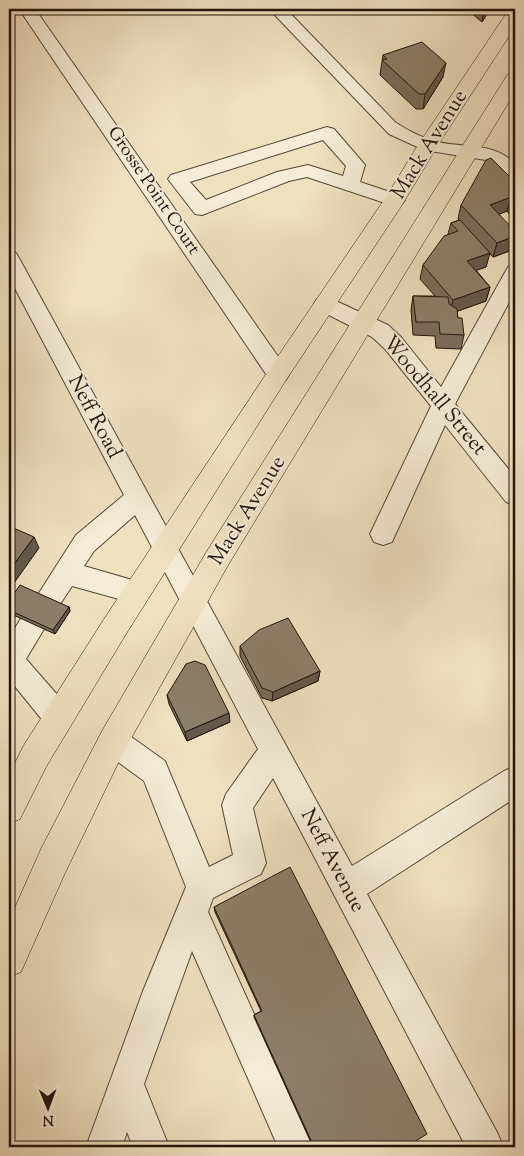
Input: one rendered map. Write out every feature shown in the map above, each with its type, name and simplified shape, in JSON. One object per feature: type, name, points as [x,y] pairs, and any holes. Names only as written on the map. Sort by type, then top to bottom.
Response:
[{"type":"main road","name":"Mack Avenue","points":[[11,793],[137,592],[179,575],[344,313],[395,200],[436,147],[515,14]]},
{"type":"main road","name":"Mack Avenue","points":[[9,960],[53,861],[113,741],[179,575],[278,374],[344,313],[417,237],[515,77]]},
{"type":"main road","points":[[395,200],[408,205],[419,217],[417,237]]},
{"type":"street","name":"Grosse Point Court","points":[[27,9],[278,374]]},
{"type":"street","points":[[277,9],[389,126],[400,134],[436,147],[471,151],[499,159],[515,175]]},
{"type":"street","points":[[349,185],[356,165],[327,133],[178,178],[202,209],[284,176],[308,171],[349,185],[395,200]]},
{"type":"street","name":"Neff Road","points":[[9,258],[179,575]]},
{"type":"street","points":[[383,534],[443,405],[515,272]]},
{"type":"street","name":"Woodhall Street","points":[[344,313],[380,331],[393,342],[515,495]]},
{"type":"street","points":[[48,601],[85,543],[137,498]]},
{"type":"street","points":[[66,573],[137,592]]},
{"type":"street","name":"Neff Avenue","points":[[179,575],[484,1147]]},
{"type":"street","points":[[33,624],[10,660],[58,717]]},
{"type":"street","points":[[113,741],[156,771],[197,900],[296,1147]]},
{"type":"street","points":[[104,1147],[160,991],[197,900],[250,863],[236,805],[274,751]]},
{"type":"street","points":[[347,888],[515,781]]},
{"type":"street","points":[[127,1085],[151,1147]]},
{"type":"building","points":[[422,42],[446,63],[425,94],[419,94],[382,60],[387,59],[383,55]]},
{"type":"building","points":[[491,158],[515,182],[514,200],[511,197],[490,205],[515,231],[515,236],[497,243],[461,205],[486,160]]},
{"type":"building","points":[[460,220],[490,253],[467,261],[490,287],[453,300],[423,265],[444,236],[458,231],[451,223]]},
{"type":"building","points":[[413,296],[448,297],[449,304],[457,309],[458,318],[462,318],[464,335],[440,334],[439,322],[416,322]]},
{"type":"building","points":[[9,526],[34,537],[9,571]]},
{"type":"building","points":[[20,585],[69,607],[53,630],[9,610],[9,601]]},
{"type":"building","points":[[288,618],[320,671],[273,692],[262,688],[240,646],[259,630]]},
{"type":"building","points":[[195,661],[205,665],[229,713],[185,732],[167,695],[186,664]]},
{"type":"building","points":[[290,867],[427,1134],[406,1147],[314,1147],[254,1015],[262,1011],[214,907]]}]
